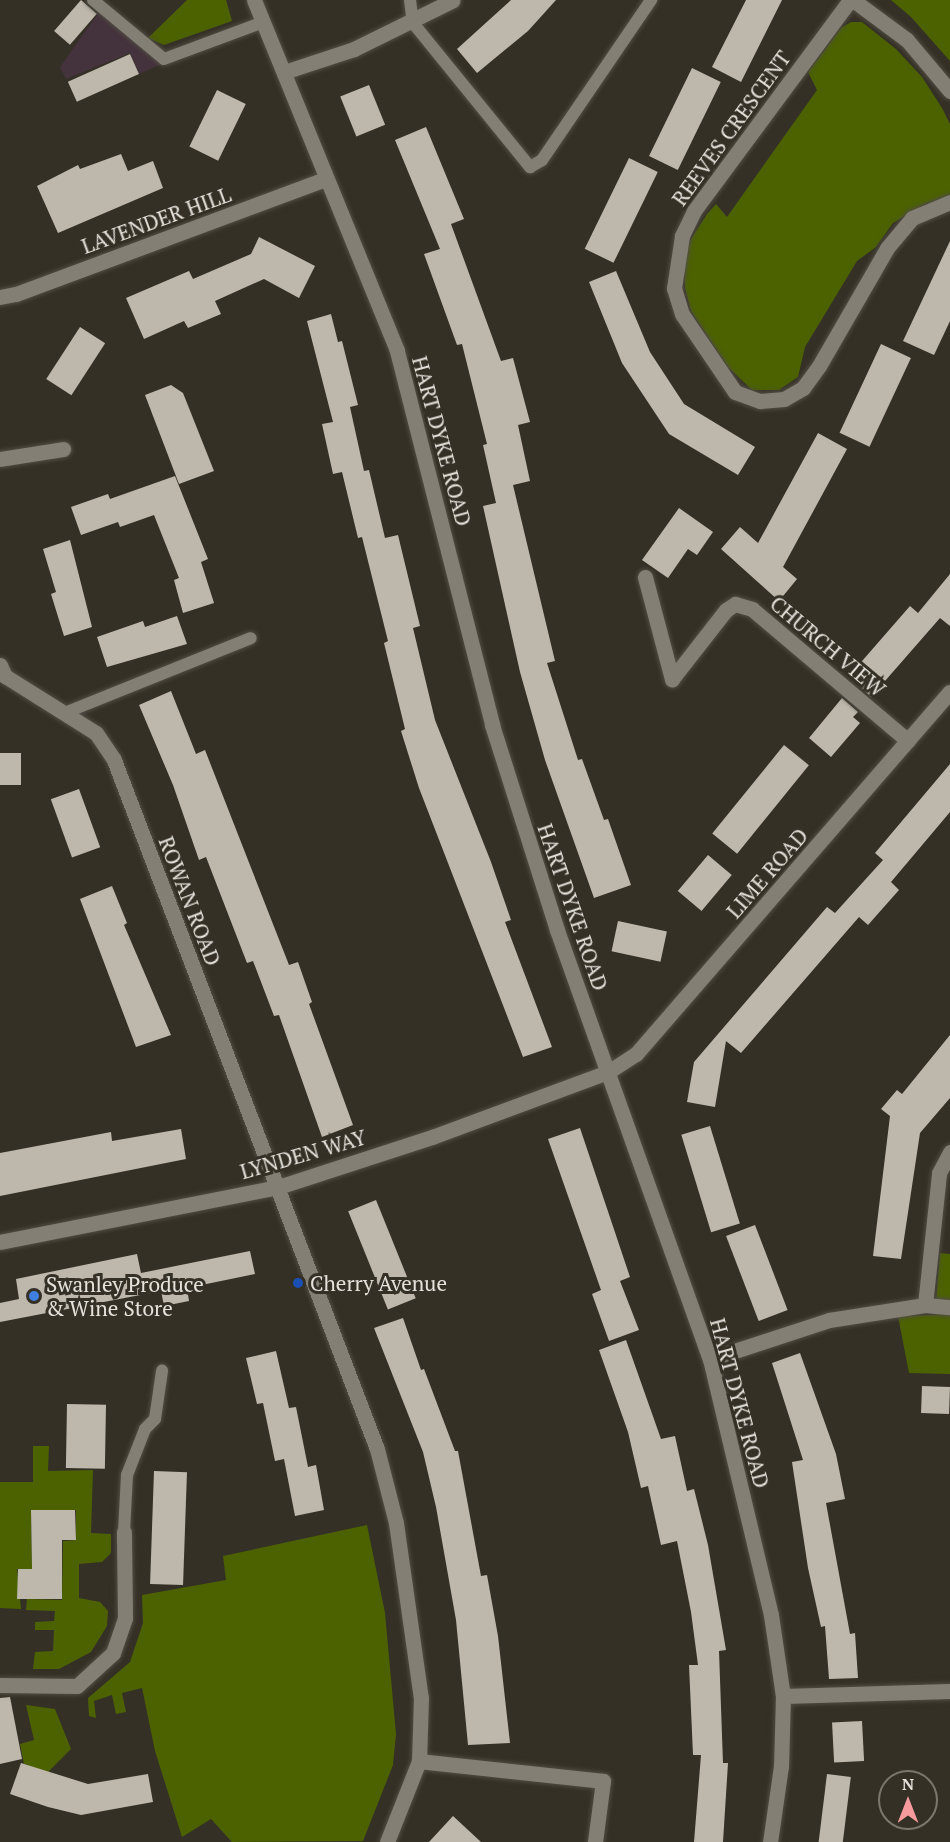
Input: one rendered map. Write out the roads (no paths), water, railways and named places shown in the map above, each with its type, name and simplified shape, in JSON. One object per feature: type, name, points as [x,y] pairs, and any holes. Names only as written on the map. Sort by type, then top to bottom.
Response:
[{"type":"street","name":"HART DYKE ROAD","points":[[254,0],[261,23],[284,72],[397,351],[428,460],[492,725],[557,930],[710,1359],[771,1615],[783,1696],[781,1766],[770,1842]]},
{"type":"street","points":[[284,72],[354,49],[413,23],[453,0]]},
{"type":"street","points":[[852,0],[908,40],[950,91]]},
{"type":"street","name":"REEVES CRESCENT","points":[[852,0],[694,211],[682,236],[674,288],[682,314],[735,392],[760,401],[784,399],[802,388],[819,366],[887,248],[906,225],[912,218],[950,202]]},
{"type":"street","name":"LAVENDER HILL","points":[[0,297],[16,294],[326,179]]},
{"type":"street","points":[[0,459],[63,449]]},
{"type":"street","name":"CHURCH VIEW","points":[[645,577],[672,679],[726,610],[735,604],[752,609],[908,741]]},
{"type":"street","name":"ROWAN ROAD","points":[[2,673],[67,712],[96,733],[114,760],[278,1187]]},
{"type":"street","name":"LIME ROAD","points":[[609,1072],[636,1054],[950,692]]},
{"type":"street","name":"LYNDEN WAY","points":[[0,1242],[278,1187],[432,1137],[609,1072]]},
{"type":"street","points":[[926,1305],[939,1173],[950,1152]]},
{"type":"street","points":[[278,1187],[377,1449],[396,1523],[416,1642],[421,1698],[419,1761],[387,1842]]},
{"type":"street","points":[[710,1359],[829,1320],[926,1305],[950,1307]]},
{"type":"street","points":[[0,1685],[77,1686],[113,1653],[125,1618],[124,1532]]},
{"type":"street","points":[[783,1696],[950,1691]]},
{"type":"street","points":[[419,1761],[603,1781],[595,1842]]},
{"type":"lane","points":[[93,0],[164,58],[261,23]]},
{"type":"lane","points":[[410,0],[413,23],[531,167],[542,160],[651,0]]},
{"type":"lane","points":[[67,712],[251,638]]},
{"type":"lane","points":[[124,1532],[127,1475],[145,1430],[154,1419],[162,1371]]},
{"type":"place","name":"Cherry Avenue","points":[[298,1283]]},
{"type":"place","name":"Swanley Produce & Wine Store","points":[[34,1296]]}]
